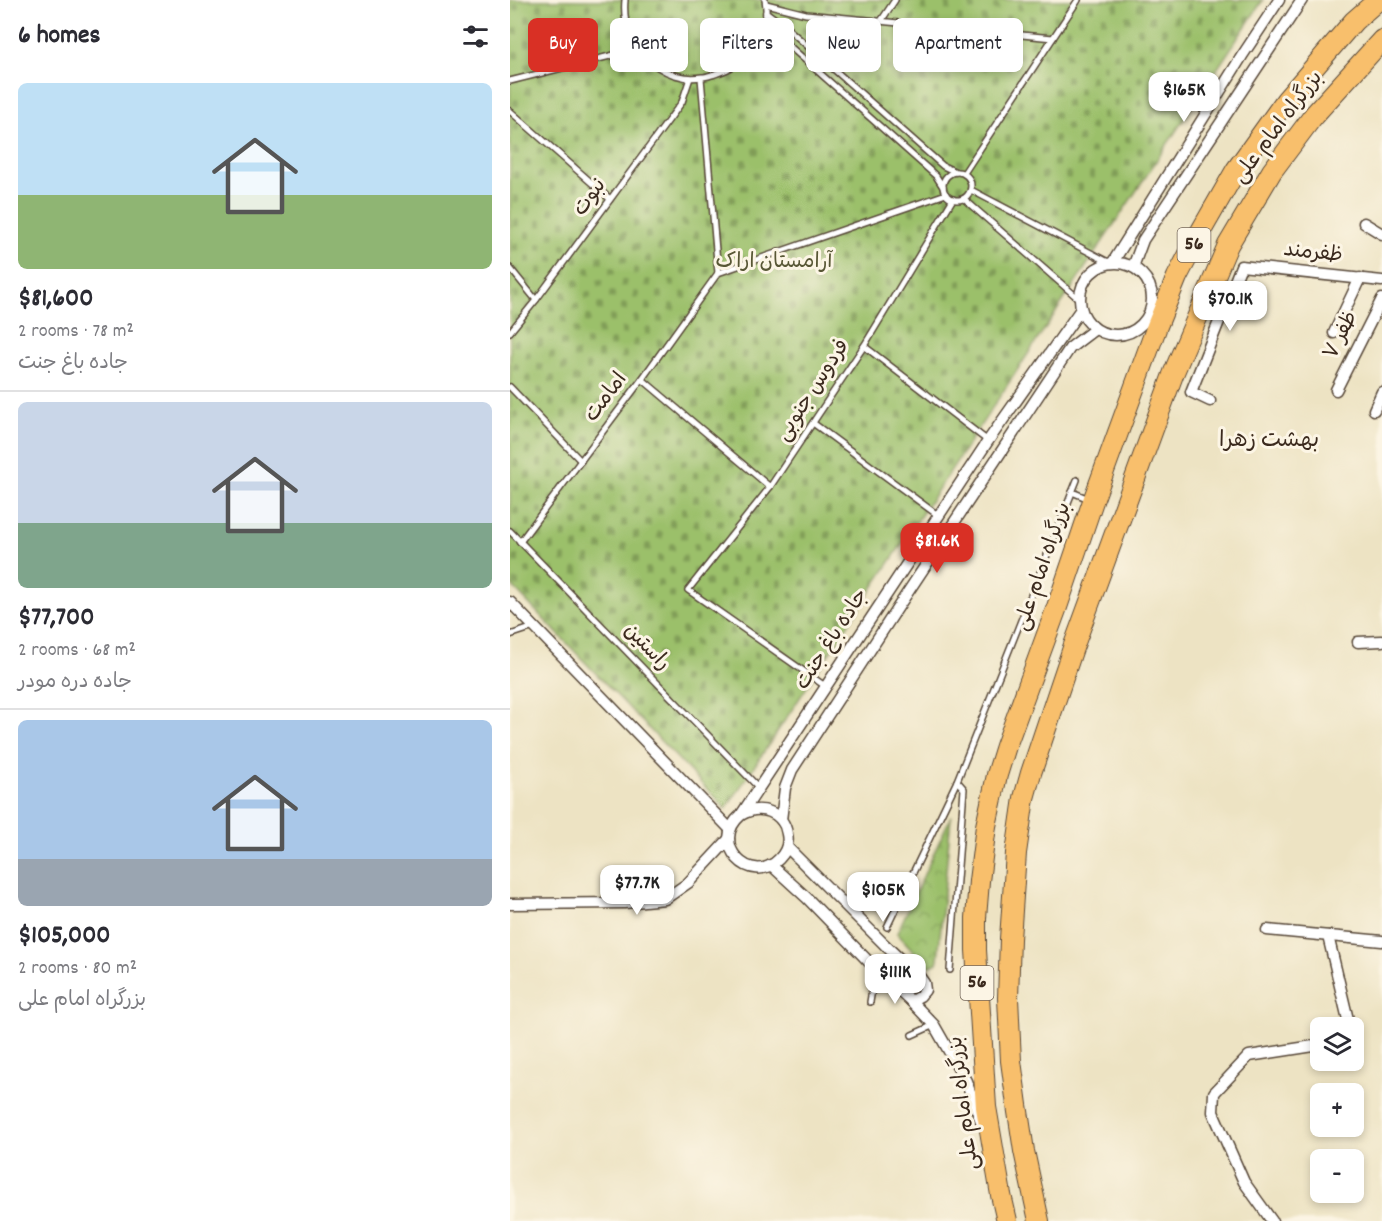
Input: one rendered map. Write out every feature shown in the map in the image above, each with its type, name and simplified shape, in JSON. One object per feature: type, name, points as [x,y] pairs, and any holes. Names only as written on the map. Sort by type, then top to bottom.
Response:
[{"type":"highway","name":"بزرگراه امام علی","points":[[1004,1219],[986,1107],[977,981],[976,918],[986,826],[996,775],[1058,607],[1093,501],[1157,326],[1178,277],[1236,170],[1286,100],[1354,21],[1377,0]]},
{"type":"highway","name":"بزرگراه امام علی","points":[[1039,1221],[1017,1105],[1011,1061],[1008,998],[1016,853],[1024,798],[1036,756],[1174,372],[1228,245],[1272,171],[1314,115],[1382,40]]},
{"type":"highway","points":[[1006,746],[995,802],[996,809],[1001,813],[1007,813],[1014,808],[1028,768],[1036,756]]},
{"type":"street","points":[[1112,263],[1279,0]]},
{"type":"street","points":[[1133,267],[1143,240],[1302,0]]},
{"type":"street","points":[[1364,223],[1382,234]]},
{"type":"street","points":[[1124,263],[1133,267],[1144,276],[1150,288],[1152,305],[1146,318],[1134,330],[1121,334],[1107,334],[1095,329],[1085,319],[1080,304],[1082,285],[1097,267],[1124,263]]},
{"type":"street","name":"ظفرمند","points":[[1210,401],[1191,392],[1241,266],[1382,280]]},
{"type":"street","points":[[1334,333],[1360,278]]},
{"type":"street","name":"ظفر ۷","points":[[1336,390],[1382,299]]},
{"type":"street","name":"جاده باغ جنت","points":[[741,815],[1080,304]]},
{"type":"street","name":"جاده باغ جنت","points":[[782,820],[785,788],[792,770],[1070,348],[1095,329]]},
{"type":"street","points":[[1374,410],[1382,392]]},
{"type":"street","points":[[888,592],[902,601]]},
{"type":"street","points":[[510,602],[730,834],[732,852],[741,863],[758,868],[771,865],[782,856],[786,847],[787,833],[782,820],[774,813],[750,810],[736,819],[730,834],[688,883],[665,899],[624,903],[510,904]]},
{"type":"street","points":[[1358,642],[1382,641]]},
{"type":"street","points":[[786,847],[884,944],[917,973],[924,983],[925,990],[911,1001]]},
{"type":"street","points":[[771,865],[934,1025],[966,1082],[996,1163]]},
{"type":"street","points":[[1267,930],[1382,941]]},
{"type":"street","points":[[1328,936],[1347,1017]]},
{"type":"street","points":[[1272,1221],[1244,1182],[1213,1112],[1214,1093],[1249,1056],[1310,1047]]},
{"type":"lane","points":[[625,0],[625,18]]},
{"type":"lane","points":[[881,20],[895,0]]},
{"type":"lane","points":[[964,173],[1078,0]]},
{"type":"lane","points":[[765,18],[766,2],[806,14],[848,18]]},
{"type":"lane","points":[[766,12],[786,27],[943,166],[964,173],[971,181],[971,190],[964,199],[953,199],[946,194],[936,177],[794,50]]},
{"type":"lane","points":[[881,21],[1053,38]]},
{"type":"lane","points":[[510,81],[610,56]]},
{"type":"lane","points":[[668,72],[690,78],[701,78],[720,72]]},
{"type":"lane","name":"نبوت","points":[[510,332],[682,102],[690,78]]},
{"type":"lane","points":[[701,78],[718,273],[946,194]]},
{"type":"lane","points":[[510,111],[610,199]]},
{"type":"lane","points":[[943,187],[946,176],[956,172]]},
{"type":"lane","points":[[971,190],[1112,263]]},
{"type":"lane","name":"فردوس جنوبی","points":[[825,686],[688,590],[770,488],[864,346],[953,199]]},
{"type":"lane","points":[[964,199],[1080,304]]},
{"type":"lane","points":[[510,268],[536,300]]},
{"type":"lane","name":"امامت","points":[[520,542],[718,273]]},
{"type":"lane","points":[[864,346],[988,441]]},
{"type":"lane","points":[[642,379],[770,488]]},
{"type":"lane","points":[[510,387],[580,462]]},
{"type":"lane","points":[[813,423],[939,516]]},
{"type":"lane","points":[[887,927],[957,781],[1077,480]]},
{"type":"lane","points":[[1072,492],[1093,501]]},
{"type":"lane","name":"راستین","points":[[510,531],[758,787]]},
{"type":"lane","points":[[510,635],[534,627]]},
{"type":"lane","points":[[950,970],[964,789],[957,781]]},
{"type":"lane","points":[[870,1002],[871,964]]},
{"type":"lane","points":[[912,1035],[934,1025]]},
{"type":"green space","name":"آرامستان اراک","points":[[510,0],[1263,0],[726,809],[510,584]]},
{"type":"green space","points":[[951,816],[938,959],[937,963],[927,966],[897,933]]},
{"type":"district","name":"بهشت زهرا","points":[[1269,441]]}]
